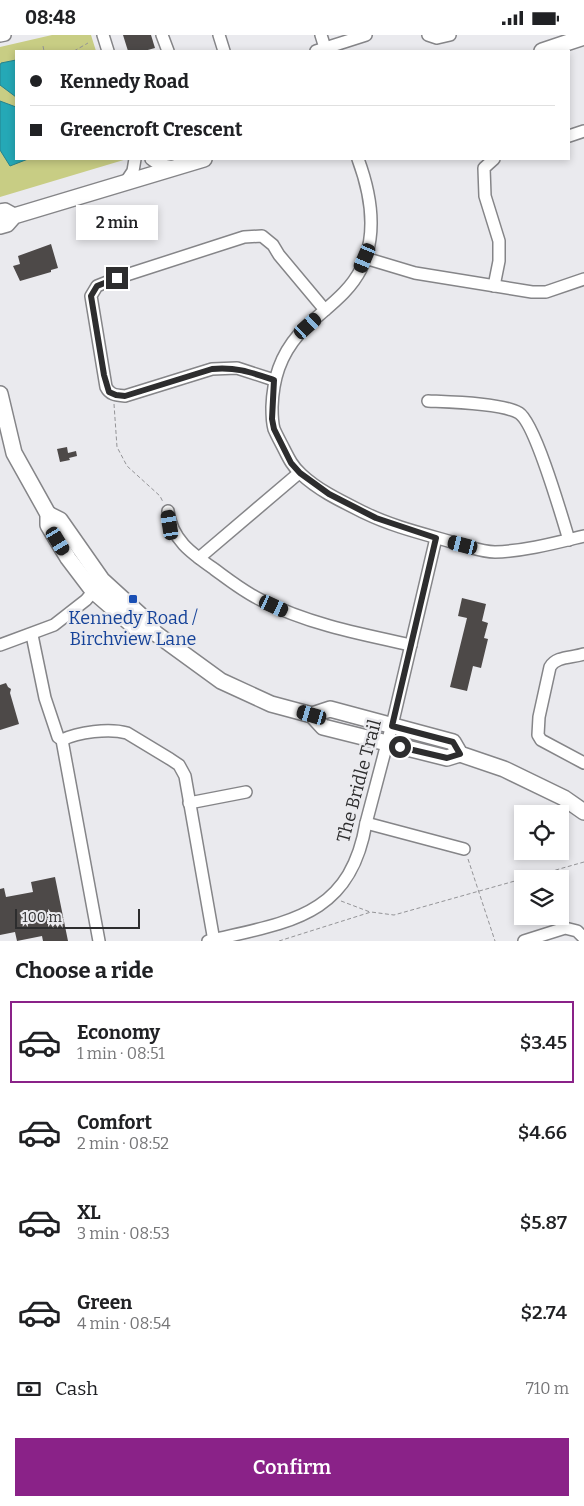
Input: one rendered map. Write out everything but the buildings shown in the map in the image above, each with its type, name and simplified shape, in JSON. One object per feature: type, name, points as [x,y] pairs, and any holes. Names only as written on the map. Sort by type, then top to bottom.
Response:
[{"type":"main road","points":[[545,50],[584,37]]},
{"type":"main road","points":[[0,226],[7,224],[7,214],[125,183],[201,160]]},
{"type":"main road","points":[[0,394],[14,453],[48,514],[48,525],[68,558],[98,586],[138,629],[155,633],[221,681],[271,704],[312,715],[323,727],[447,758],[460,754],[504,769],[564,798],[584,812]]},
{"type":"main road","points":[[312,715],[330,709],[453,742],[460,754]]},
{"type":"street","points":[[103,35],[108,50]]},
{"type":"street","points":[[162,35],[168,50]]},
{"type":"street","points":[[219,35],[224,50]]},
{"type":"street","points":[[321,35],[322,50],[366,35]]},
{"type":"street","points":[[428,35],[437,38],[450,35]]},
{"type":"street","points":[[570,136],[584,131]]},
{"type":"street","points":[[125,183],[133,171],[135,160]]},
{"type":"street","points":[[152,160],[167,166],[177,167]]},
{"type":"street","points":[[358,160],[368,190],[371,209],[371,229],[365,258],[360,271],[341,296],[300,333],[290,345],[279,365],[274,380],[272,419],[274,429],[291,463],[300,473],[329,494],[376,518],[478,550],[494,552],[519,550],[584,536]]},
{"type":"street","points":[[493,160],[484,168],[484,186],[485,196],[499,241],[499,261],[494,286]]},
{"type":"street","points":[[274,380],[237,368],[212,369],[125,396],[109,392],[106,387],[91,296],[97,286],[110,281],[244,237],[262,236],[273,245],[279,255],[325,310]]},
{"type":"street","points":[[365,258],[415,273],[494,286],[546,292],[584,279]]},
{"type":"street","points":[[428,401],[504,407],[521,414],[534,437],[554,489],[569,540]]},
{"type":"street","points":[[199,558],[300,473]]},
{"type":"street","points":[[168,511],[170,525],[188,549],[259,600],[288,613],[351,631],[411,645]]},
{"type":"street","name":"The Bridle Trail","points":[[212,941],[268,927],[317,908],[337,891],[351,869],[363,839],[386,743],[392,726],[436,538]]},
{"type":"street","points":[[0,645],[32,635],[54,625],[86,600],[98,586]]},
{"type":"street","points":[[32,635],[45,698],[58,737],[62,740],[99,941]]},
{"type":"street","points":[[584,654],[569,658],[559,658],[550,667],[539,717],[538,735],[541,740],[584,763]]},
{"type":"street","points":[[62,740],[70,736],[109,730],[127,733],[179,765],[185,775],[212,941]]},
{"type":"street","points":[[189,803],[246,792]]},
{"type":"street","points":[[366,823],[464,849]]},
{"type":"street","points":[[524,941],[565,928],[578,931],[584,938]]},
{"type":"path","points":[[76,50],[88,43]]},
{"type":"path","points":[[43,46],[44,50]]},
{"type":"path","points":[[114,394],[116,447],[128,465],[160,496],[168,511]]},
{"type":"path","points":[[464,849],[495,941]]},
{"type":"path","points":[[555,870],[584,862]]},
{"type":"path","points":[[331,897],[371,913],[394,915],[429,907],[514,881]]},
{"type":"path","points":[[279,941],[371,913]]},
{"type":"green space","points":[[52,35],[91,35],[96,50],[15,50],[15,160],[124,160],[0,197],[0,47]]},
{"type":"water","points":[[15,60],[15,96],[0,85],[1,63]]},
{"type":"water","points":[[0,101],[15,107],[15,160],[25,160],[10,166],[0,150]]},
{"type":"place","name":"Kennedy Road / Birchview Lane","points":[[133,599]]},
{"type":"route","points":[[117,278],[97,286],[91,296],[106,387],[109,392],[125,396],[212,369],[223,368],[237,368],[274,380],[272,419],[274,429],[291,463],[300,473],[329,494],[376,518],[401,528],[436,538],[392,726],[453,742],[460,754],[447,758],[400,747]]}]
